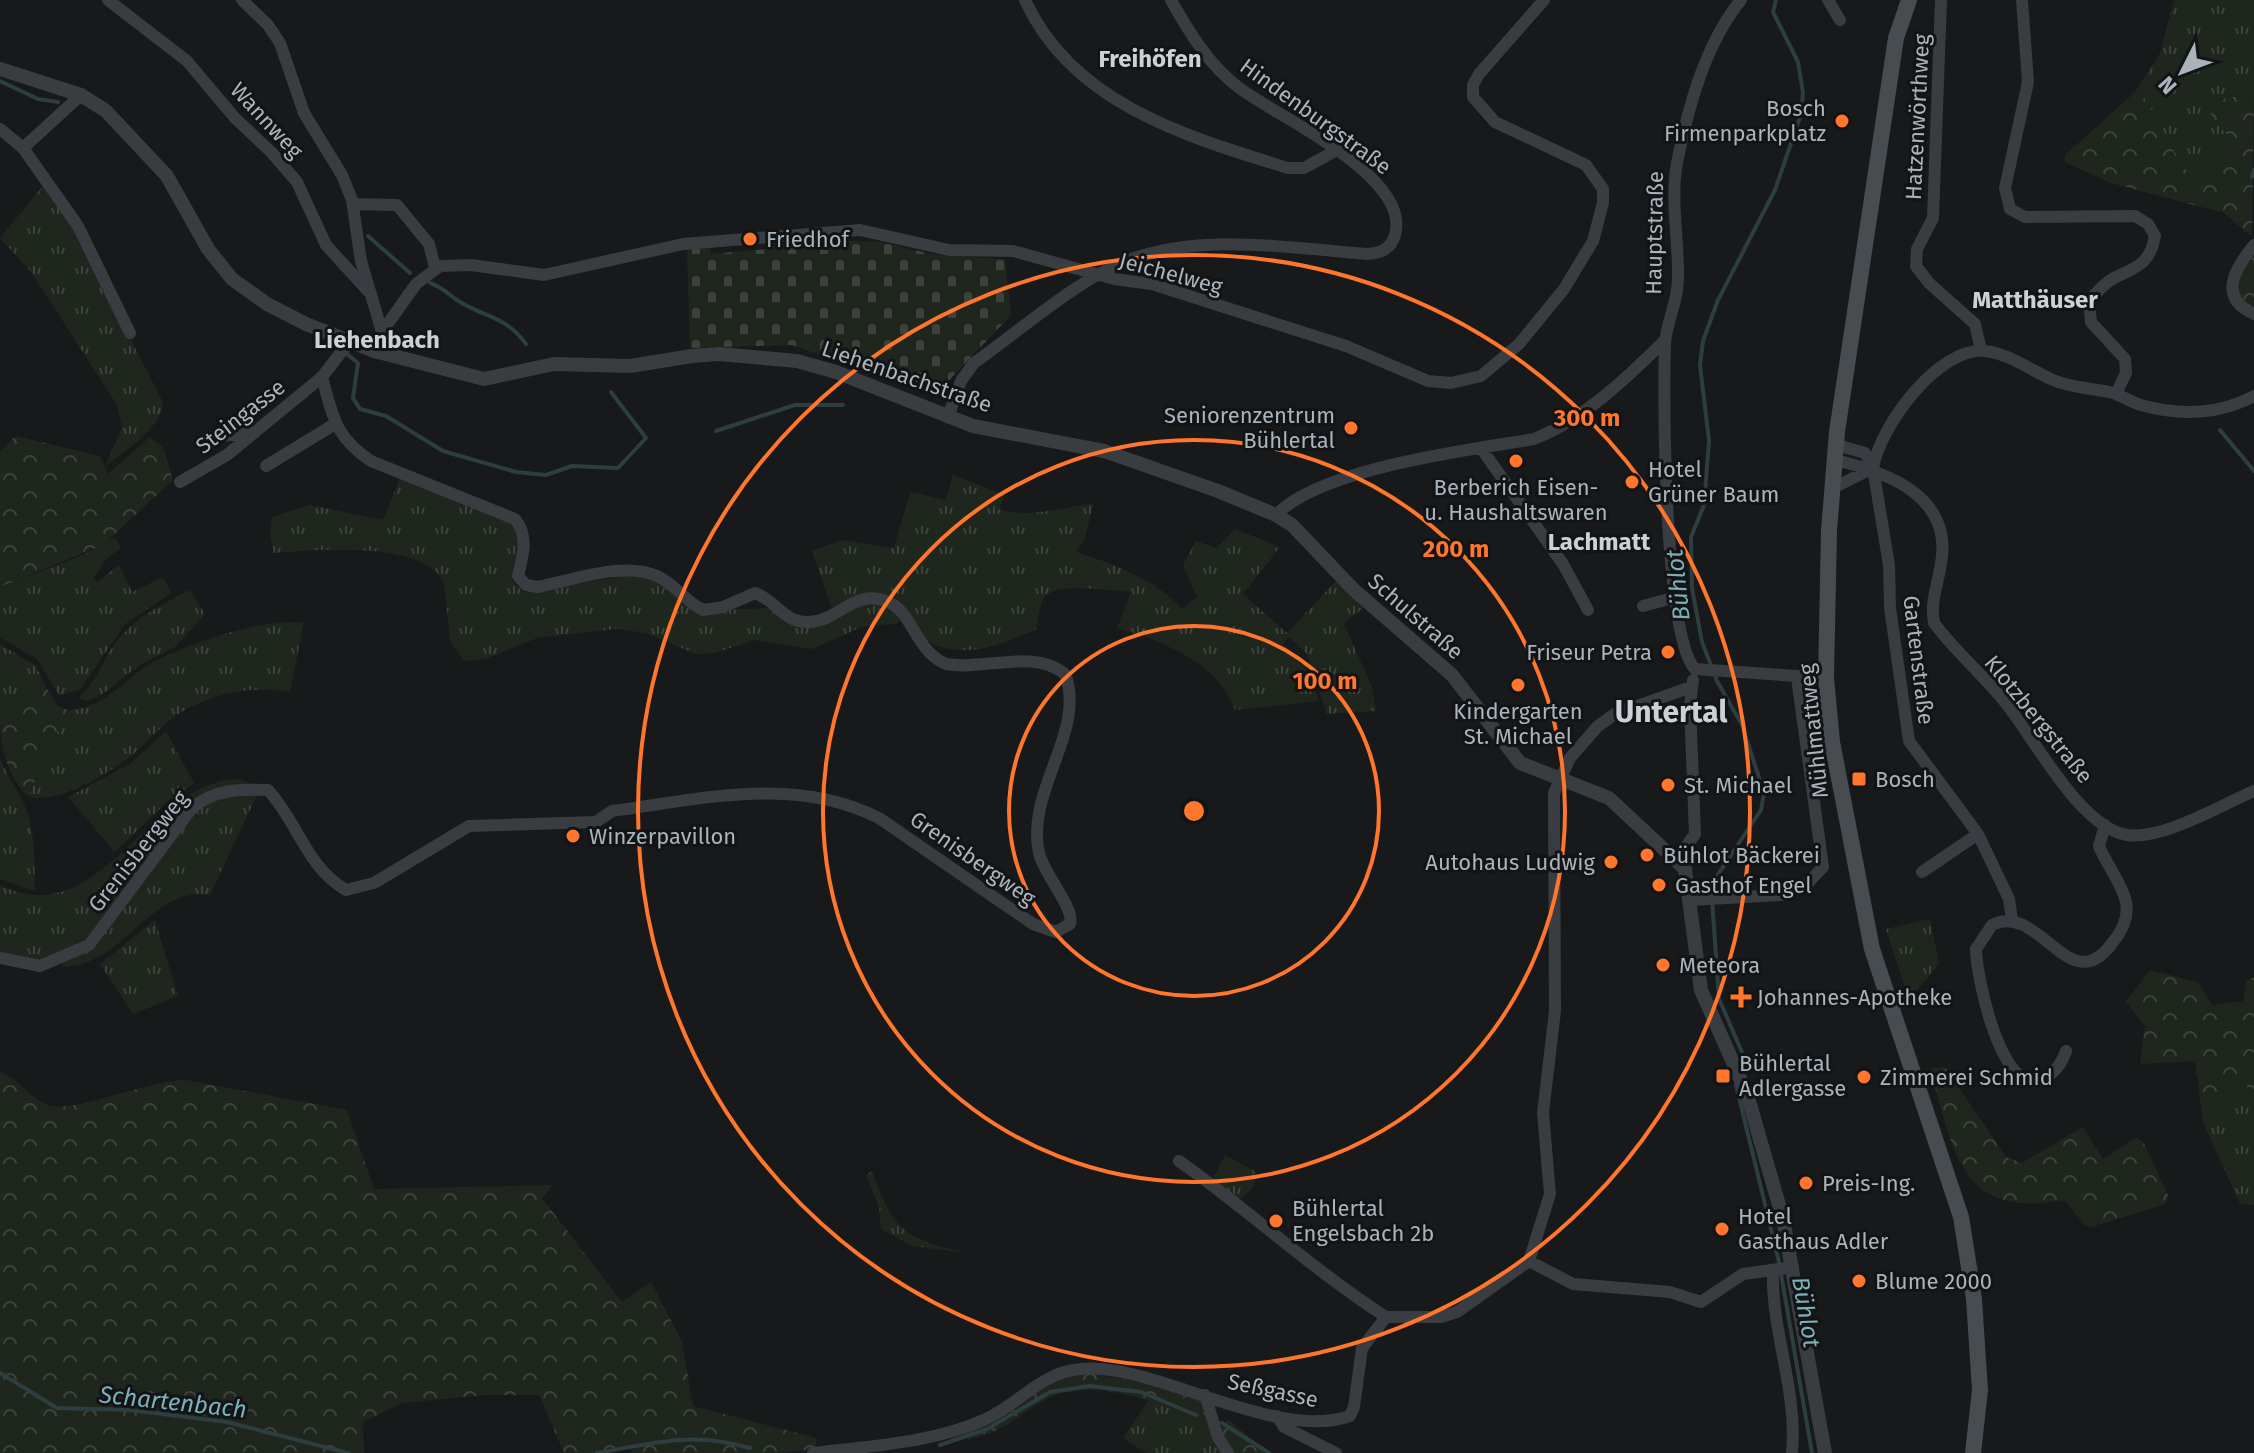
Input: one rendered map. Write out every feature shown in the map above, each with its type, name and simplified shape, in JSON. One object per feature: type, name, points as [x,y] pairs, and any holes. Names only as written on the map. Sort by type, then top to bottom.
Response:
[{"type":"main road","name":"Mühlmattweg","points":[[1909,0],[1896,38],[1831,489],[1826,678],[1832,742],[1872,949],[1915,1070],[1961,1217],[1974,1299],[1980,1398],[1973,1453]]},
{"type":"street","name":"Wannweg","points":[[108,0],[187,61],[235,118],[272,153],[297,182],[326,245],[368,291]]},
{"type":"street","points":[[242,0],[268,25],[280,43],[304,113],[342,175],[353,204],[368,291],[382,332]]},
{"type":"street","points":[[1025,0],[1033,18],[1085,81],[1119,104],[1178,131],[1288,168],[1304,168],[1335,151]]},
{"type":"street","name":"Hindenburgstraße","points":[[948,417],[961,381],[974,363],[1100,274],[1127,261],[1175,250],[1223,246],[1276,245],[1380,253],[1390,246],[1395,237],[1395,207],[1383,188],[1335,151],[1236,86],[1193,39],[1171,0]]},
{"type":"street","name":"Jeichelweg","points":[[435,267],[471,265],[544,275],[683,244],[860,230],[949,250],[1013,251],[1152,284],[1314,335],[1428,381],[1451,383],[1481,376],[1519,344],[1564,289],[1593,241],[1603,203],[1603,189],[1586,165],[1495,122],[1473,97],[1473,85],[1479,74],[1544,0]]},
{"type":"street","name":"Hauptstraße","points":[[1700,670],[1684,651],[1676,597],[1668,498],[1665,340],[1675,308],[1678,278],[1675,185],[1682,140],[1719,32],[1741,0]]},
{"type":"street","points":[[1828,0],[1840,20]]},
{"type":"street","name":"Hatzenwörthweg","points":[[1941,0],[1933,218],[1917,249],[1916,266],[1929,283],[1975,324],[1981,350]]},
{"type":"street","points":[[2022,0],[2028,82],[2005,188],[2010,209],[2025,217],[2135,216],[2148,224],[2155,236],[2152,252],[2140,267],[2110,280],[2089,300],[2091,322],[2125,359],[2126,373],[2116,394]]},
{"type":"street","name":"Liehenbachstraße","points":[[0,69],[81,95],[106,111],[167,176],[208,249],[232,279],[267,304],[374,351],[484,379],[554,364],[602,367],[692,356],[762,357],[836,372],[973,426],[1104,451],[1276,515]]},
{"type":"street","points":[[23,148],[81,95]]},
{"type":"street","points":[[0,129],[23,148],[78,226],[130,333]]},
{"type":"street","points":[[353,204],[397,205],[429,244],[435,267],[416,284],[382,332],[374,351]]},
{"type":"street","points":[[2254,245],[2231,277],[2232,289],[2243,309],[2254,314]]},
{"type":"street","points":[[1276,515],[1286,504],[1350,478],[1534,439],[1554,431],[1638,367],[1665,340]]},
{"type":"street","points":[[322,377],[349,342]]},
{"type":"street","points":[[1831,489],[1873,468],[1876,452],[1891,420],[1913,393],[1945,365],[1981,350],[2000,354],[2058,382],[2116,394],[2140,405],[2199,412],[2224,410],[2254,396]]},
{"type":"street","name":"Grenisbergweg","points":[[0,958],[40,966],[89,945],[192,808],[204,798],[234,789],[268,790],[294,824],[310,858],[328,878],[346,890],[374,883],[469,826],[596,822],[612,811],[748,793],[819,796],[857,807],[879,818],[1033,924],[1056,932],[1070,924],[1070,910],[1047,876],[1039,853],[1035,823],[1071,704],[1065,674],[1055,666],[1039,662],[946,664],[924,648],[898,608],[875,598],[853,601],[812,623],[787,618],[755,593],[723,607],[703,610],[658,576],[644,572],[619,573],[538,587],[526,585],[518,576],[523,552],[523,529],[515,519],[371,461],[343,439],[335,424],[322,377]]},
{"type":"street","name":"Steingasse","points":[[180,482],[227,455],[322,377]]},
{"type":"street","points":[[266,466],[335,424]]},
{"type":"street","points":[[207,438],[253,432]]},
{"type":"street","points":[[1481,448],[1563,564],[1588,610]]},
{"type":"street","name":"Klotzbergstraße","points":[[1836,452],[1865,453],[1873,468],[1919,494],[1936,513],[1943,542],[1942,561],[1931,606],[1934,623],[2004,701],[2050,766],[2105,825]]},
{"type":"street","name":"Gartenstraße","points":[[1873,468],[1889,565],[1890,608],[1905,727],[1918,756],[1978,834],[1994,862],[2009,899],[2012,920]]},
{"type":"street","name":"Schulstraße","points":[[1276,515],[1306,538],[1354,590],[1452,675],[1520,763],[1609,798],[1677,860]]},
{"type":"street","points":[[1643,606],[1676,597]]},
{"type":"street","points":[[1825,1453],[1747,1094],[1701,990],[1695,969],[1696,900],[1689,878],[1677,860],[1695,834],[1691,687],[1700,670],[1826,678]]},
{"type":"street","points":[[1696,900],[1782,895],[1808,883],[1823,867],[1797,678]]},
{"type":"street","points":[[1179,1161],[1241,1205],[1359,1301],[1386,1317],[1441,1317],[1457,1312],[1529,1261],[1550,1194],[1543,1113],[1555,1011],[1554,793],[1578,747],[1615,714],[1691,687]]},
{"type":"street","points":[[2066,1051],[2053,1072],[2040,1081],[2029,1082],[2013,1071],[1982,997],[1976,949],[1992,925],[2012,920],[2033,928],[2067,958],[2082,962],[2108,950],[2121,931],[2127,913],[2126,900],[2099,846],[2105,825],[2126,835],[2147,834],[2254,791]]},
{"type":"street","points":[[1922,872],[1978,834]]},
{"type":"street","points":[[1529,1261],[1573,1284],[1662,1291],[1701,1302],[1743,1274],[1784,1269]]},
{"type":"street","points":[[1784,1269],[1792,1453]]},
{"type":"street","name":"Seßgasse","points":[[813,1453],[895,1444],[966,1426],[986,1419],[1051,1375],[1100,1368],[1159,1380],[1277,1416],[1324,1422],[1350,1416],[1362,1348],[1386,1317]]},
{"type":"street","points":[[1205,1395],[1218,1437],[1228,1453]]},
{"type":"street","points":[[1277,1416],[1284,1427],[1336,1453]]},
{"type":"green space","points":[[2174,0],[2254,0],[2254,93],[2213,101],[2208,111],[2232,141],[2233,148],[2199,175],[2184,169],[2143,95],[2135,92],[2160,53]]},
{"type":"green space","points":[[2135,92],[2143,95],[2184,169],[2199,175],[2232,148],[2232,141],[2208,111],[2213,101],[2254,93],[2252,237],[2224,213],[2111,183],[2065,162],[2065,155]]},
{"type":"green space","points":[[43,186],[67,216],[163,402],[157,421],[150,430],[105,467],[122,427],[117,405],[31,272],[0,238]]},
{"type":"green space","points":[[830,240],[881,242],[936,255],[1005,259],[1011,315],[935,395],[792,345],[690,348],[687,249],[709,245],[711,254],[768,249],[773,243]]},
{"type":"green space","points":[[2254,252],[2254,309],[2237,293],[2239,275]]},
{"type":"green space","points":[[16,436],[100,456],[108,474],[150,437],[163,447],[173,480],[103,545],[0,587],[0,451]]},
{"type":"green space","points":[[953,475],[1005,495],[999,509],[1010,512],[1034,513],[1094,503],[1084,540],[1076,552],[1119,567],[1147,582],[1182,609],[1197,597],[1183,565],[1196,541],[1217,548],[1235,529],[1280,547],[1243,594],[1287,633],[1336,581],[1364,607],[1344,624],[1372,687],[1376,711],[1327,714],[1307,654],[1289,637],[1283,644],[1305,664],[1319,701],[1235,710],[1227,693],[1202,666],[1170,647],[1117,628],[1131,592],[1071,588],[1050,593],[1042,602],[1036,630],[989,647],[964,650],[939,646],[923,638],[884,596],[871,593],[855,597],[832,609],[812,551],[842,540],[894,548],[910,492],[946,500]]},
{"type":"green space","points":[[401,476],[511,523],[520,543],[512,580],[523,592],[631,575],[659,581],[695,611],[770,608],[789,623],[863,604],[889,609],[900,618],[899,623],[862,627],[812,649],[755,640],[715,653],[696,654],[646,633],[617,629],[537,638],[485,659],[464,661],[450,641],[444,583],[433,569],[415,560],[367,551],[274,553],[270,534],[272,517],[310,505],[383,520]]},
{"type":"green space","points":[[115,537],[121,548],[107,558],[94,577],[97,582],[119,565],[132,592],[163,577],[171,593],[125,624],[80,690],[59,695],[37,659],[0,638],[0,587],[85,554]]},
{"type":"green space","points":[[190,590],[205,614],[175,647],[140,665],[100,696],[86,701],[78,698],[130,627]]},
{"type":"green space","points":[[304,622],[290,692],[247,691],[204,701],[172,718],[132,755],[97,778],[52,797],[28,796],[68,710],[94,704],[147,666],[190,646],[237,630]]},
{"type":"green space","points":[[0,644],[36,666],[46,687],[0,718]]},
{"type":"green space","points":[[46,687],[58,706],[68,710],[28,796],[15,780],[6,760],[0,718]]},
{"type":"green space","points":[[166,731],[194,783],[167,802],[115,852],[68,797],[130,764]]},
{"type":"green space","points":[[0,758],[29,819],[34,849],[35,891],[0,879]]},
{"type":"green space","points":[[237,779],[254,784],[208,793],[86,943],[46,960],[0,955],[0,885],[35,895],[67,890],[95,874],[176,804],[205,787]]},
{"type":"green space","points":[[224,794],[257,795],[210,895],[189,895],[170,902],[103,954],[84,963],[63,966],[61,963],[83,953],[201,805]]},
{"type":"green space","points":[[1930,919],[1939,964],[1909,1000],[1886,929]]},
{"type":"green space","points":[[155,920],[178,996],[133,1014],[100,964]]},
{"type":"green space","points":[[2150,970],[2198,982],[2212,1005],[2243,1001],[2246,981],[2254,977],[2254,1096],[2244,1083],[2229,1091],[2219,1115],[2203,1122],[2195,1061],[2140,1064],[2145,1026],[2126,1002]]},
{"type":"green space","points":[[1945,1067],[2006,1157],[2022,1163],[2083,1127],[2103,1159],[2137,1137],[2144,1143],[2169,1197],[2165,1204],[2091,1227],[2085,1225],[2064,1200],[2029,1203],[2002,1200],[1982,1189],[1967,1173],[1946,1127],[1930,1069]]},
{"type":"green space","points":[[0,1072],[38,1100],[52,1106],[64,1107],[170,1081],[186,1080],[347,1110],[374,1189],[553,1185],[542,1198],[622,1302],[651,1282],[682,1341],[693,1406],[817,1438],[815,1449],[782,1453],[632,1453],[629,1445],[595,1453],[564,1453],[539,1395],[486,1395],[402,1403],[363,1422],[364,1453],[0,1453]]},
{"type":"green space","points":[[2244,1082],[2254,1096],[2254,1205],[2240,1204],[2203,1122],[2219,1115],[2229,1091]]},
{"type":"green space","points":[[1225,1155],[1256,1172],[1254,1186],[1243,1198],[1237,1198],[1213,1179]]},
{"type":"green space","points":[[872,1171],[887,1207],[904,1229],[928,1242],[966,1253],[912,1246],[881,1229],[879,1207],[866,1175]]},
{"type":"green space","points":[[1088,1373],[1161,1386],[1201,1400],[1207,1415],[1113,1392],[1075,1391],[1048,1398],[990,1433],[968,1440],[963,1432],[1064,1376]]},
{"type":"green space","points":[[1149,1400],[1207,1415],[1223,1453],[1146,1453],[1123,1438]]},
{"type":"green space","points":[[1228,1419],[1267,1453],[1233,1453],[1220,1430]]},
{"type":"waterway","name":"Bühlot","points":[[1748,1066],[1719,999],[1711,885],[1761,810],[1764,793],[1742,725],[1717,681],[1702,642],[1692,588],[1691,537],[1704,505],[1709,441],[1700,365],[1703,341],[1718,300],[1775,190],[1801,114],[1803,93],[1798,62],[1773,12],[1776,0]]},
{"type":"waterway","name":"Liehenbach","points":[[0,81],[38,99],[58,102]]},
{"type":"waterway","points":[[2252,177],[2254,170]]},
{"type":"waterway","points":[[368,236],[410,273]]},
{"type":"waterway","points":[[430,283],[510,327],[526,344]]},
{"type":"waterway","name":"Liehenbach","points":[[347,354],[358,363],[353,398],[360,409],[386,416],[443,451],[516,472],[546,475],[572,466],[618,468],[646,438],[611,392]]},
{"type":"waterway","name":"Liehenbach","points":[[716,431],[795,405],[843,405]]},
{"type":"waterway","points":[[2220,430],[2254,471]]},
{"type":"waterway","name":"Bühlot","points":[[1736,1085],[1779,1262],[1812,1453]]},
{"type":"waterway","name":"Schartenbach","points":[[0,1373],[57,1408],[130,1410],[227,1422],[348,1453]]},
{"type":"waterway","name":"Schartenbach","points":[[940,1445],[987,1429],[1050,1392],[1090,1386],[1141,1392],[1196,1415]]},
{"type":"waterway","name":"Schartenbach","points":[[1222,1423],[1269,1453]]},
{"type":"waterway","name":"Schartenbach","points":[[597,1453],[691,1439],[750,1448]]},
{"type":"place","name":"Bosch Firmenparkplatz","points":[[1842,121]]},
{"type":"place","name":"Friedhof","points":[[750,239]]},
{"type":"place","name":"Seniorenzentrum Bühlertal","points":[[1351,428]]},
{"type":"place","name":"Berberich Eisen- u. Haushaltswaren","points":[[1516,461]]},
{"type":"place","name":"Hotel Grüner Baum","points":[[1632,482]]},
{"type":"place","name":"Friseur Petra","points":[[1668,652]]},
{"type":"place","name":"Kindergarten St. Michael","points":[[1518,685]]},
{"type":"place","name":"Bosch","points":[[1859,779]]},
{"type":"place","name":"St. Michael","points":[[1668,785]]},
{"type":"place","name":"Winzerpavillon","points":[[573,836]]},
{"type":"place","name":"Bühlot Bäckerei","points":[[1647,855]]},
{"type":"place","name":"Autohaus Ludwig","points":[[1611,862]]},
{"type":"place","name":"Gasthof Engel","points":[[1659,885]]},
{"type":"place","name":"Meteora","points":[[1663,965]]},
{"type":"place","name":"Johannes-Apotheke","points":[[1741,997]]},
{"type":"place","name":"Bühlertal Adlergasse","points":[[1723,1076]]},
{"type":"place","name":"Zimmerei Schmid","points":[[1864,1077]]},
{"type":"place","name":"Preis-Ing.","points":[[1806,1183]]},
{"type":"place","name":"Bühlertal Engelsbach 2b","points":[[1276,1221]]},
{"type":"place","name":"Hotel Gasthaus Adler","points":[[1722,1229]]},
{"type":"place","name":"Blume 2000","points":[[1859,1281]]},
{"type":"district","name":"Freihöfen","points":[[1150,59]]},
{"type":"district","name":"Matthäuser","points":[[2035,300]]},
{"type":"district","name":"Liehenbach","points":[[377,340]]},
{"type":"district","name":"Lachmatt","points":[[1599,542]]},
{"type":"district","name":"Untertal","points":[[1671,712]]}]
